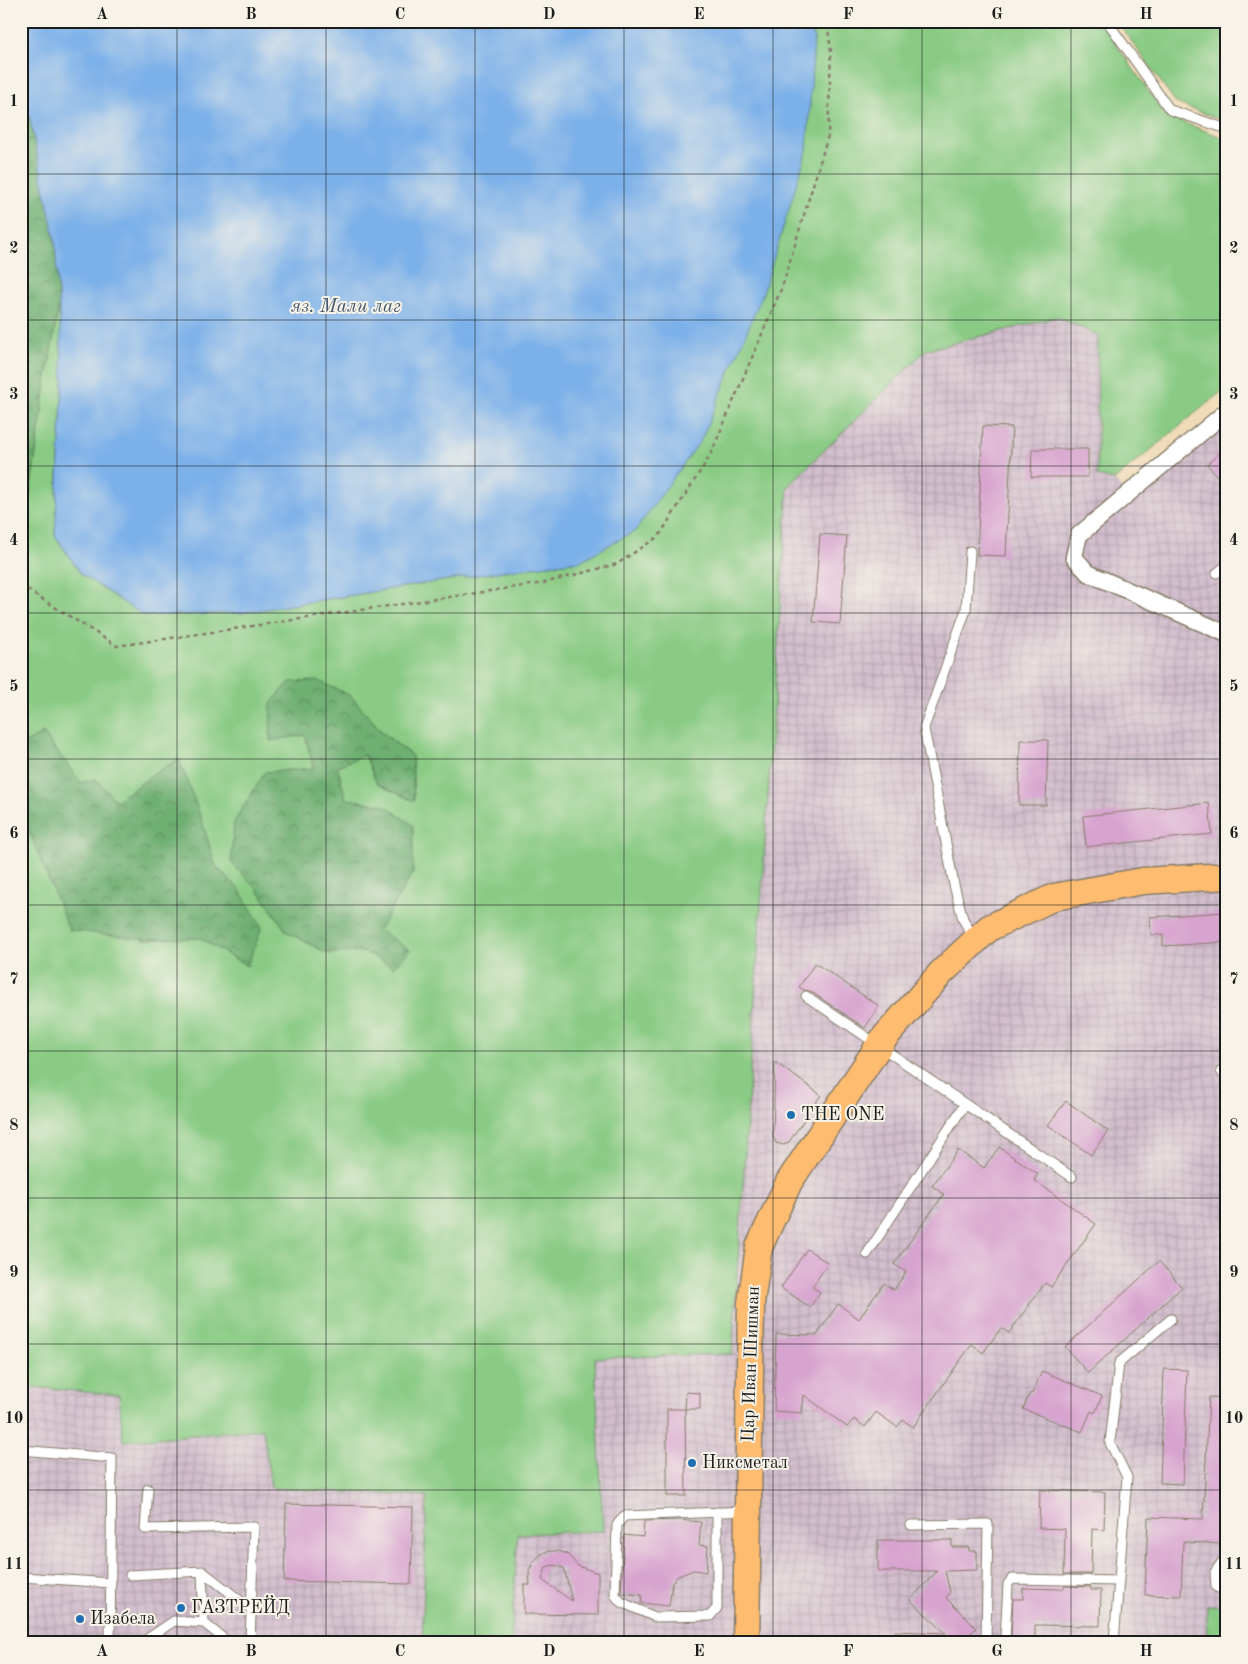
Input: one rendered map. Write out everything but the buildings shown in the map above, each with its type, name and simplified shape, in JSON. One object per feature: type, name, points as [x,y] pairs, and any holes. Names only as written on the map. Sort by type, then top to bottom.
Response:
[{"type":"main road","name":"Цар Иван Шишман","points":[[746,1643],[751,1303],[759,1247],[789,1182],[884,1038],[941,973],[989,928],[1054,897],[1143,881],[1227,876]]},
{"type":"street","points":[[1227,411],[1079,535],[1074,557],[1088,572],[1227,634]]},
{"type":"lane","points":[[1107,21],[1170,110],[1227,129]]},
{"type":"lane","points":[[970,551],[966,610],[924,728],[962,919],[976,941]]},
{"type":"lane","points":[[1217,573],[1227,565]]},
{"type":"lane","points":[[806,996],[1072,1177]]},
{"type":"lane","points":[[866,1254],[965,1104]]},
{"type":"lane","points":[[1114,1643],[1127,1477],[1110,1443],[1119,1363],[1171,1319]]},
{"type":"lane","points":[[21,1450],[112,1458],[110,1643]]},
{"type":"lane","points":[[148,1489],[145,1529],[254,1527],[250,1643]]},
{"type":"lane","points":[[717,1512],[717,1608],[710,1616],[654,1618],[621,1602],[616,1595],[617,1525],[624,1516],[717,1512],[747,1511]]},
{"type":"lane","points":[[911,1525],[988,1524],[986,1643]]},
{"type":"lane","points":[[1227,1562],[1222,1562],[1215,1572],[1216,1587],[1227,1591]]},
{"type":"lane","points":[[130,1575],[202,1571],[251,1609]]},
{"type":"lane","points":[[202,1571],[204,1623]]},
{"type":"lane","points":[[21,1576],[111,1583]]},
{"type":"lane","points":[[1009,1643],[1005,1640],[1008,1584],[1012,1579],[1119,1581]]},
{"type":"lane","points":[[142,1643],[174,1621],[204,1623],[229,1643]]},
{"type":"path","points":[[21,585],[117,646],[544,583],[617,564],[659,536],[710,456],[782,287],[828,136],[831,52],[827,21]]},
{"type":"shaded area","points":[[1057,317],[1098,335],[1097,476],[1114,480],[1127,494],[1227,411],[1227,1643],[511,1643],[518,1534],[603,1531],[594,1358],[732,1353],[788,486],[926,350]]},
{"type":"shaded area","points":[[21,1386],[119,1395],[124,1441],[264,1429],[271,1488],[427,1496],[422,1643],[21,1643]]},
{"type":"green space","points":[[22,21],[25,96],[21,93]]},
{"type":"green space","points":[[811,21],[1100,21],[1166,116],[1227,139],[1227,387],[1114,480],[1097,476],[1098,335],[1057,317],[926,350],[788,486],[732,1354],[595,1358],[603,1531],[518,1534],[511,1643],[422,1643],[427,1496],[271,1488],[263,1429],[123,1441],[119,1395],[21,1386],[21,797],[29,831],[145,939],[200,938],[247,966],[239,889],[215,865],[201,818],[178,759],[116,802],[96,779],[81,783],[43,733],[21,746],[21,531],[25,527],[59,303],[63,379],[55,535],[81,574],[144,616],[241,613],[509,570],[580,561],[814,40]],"holes":[[[351,696],[383,733],[412,756],[414,801],[377,784],[365,755],[337,766],[346,799],[384,805],[413,873],[379,930],[394,967],[365,952],[327,953],[287,932],[257,889],[232,863],[314,769],[305,735]]]},
{"type":"green space","points":[[1117,21],[1227,21],[1227,122],[1176,103]]},
{"type":"green space","points":[[21,93],[25,96],[55,240],[59,303],[25,528],[21,531]]},
{"type":"green space","points":[[319,681],[351,696],[383,733],[412,756],[414,801],[377,784],[365,755],[337,766],[346,799],[384,805],[413,825],[413,873],[379,930],[410,950],[393,967],[365,952],[327,953],[287,932],[257,889],[231,863],[234,822],[265,772],[314,768],[305,735],[270,741],[271,703],[290,682]]},
{"type":"green space","points":[[43,733],[81,783],[96,779],[116,801],[179,759],[201,818],[215,865],[239,889],[262,927],[247,966],[200,938],[145,939],[69,930],[29,831],[21,797],[21,746]]},
{"type":"green space","points":[[1207,1605],[1227,1606],[1227,1643],[1207,1643]]},
{"type":"water","name":"яз. Мали лаг","points":[[22,21],[811,21],[814,40],[807,150],[762,296],[701,440],[635,531],[580,561],[509,570],[241,613],[144,616],[81,574],[55,535],[63,379],[55,240],[25,96]]},
{"type":"place","name":"THE ONE","points":[[791,1115]]},
{"type":"place","name":"Никсметал","points":[[692,1463]]},
{"type":"place","name":"ГАЗТРЕЙД","points":[[181,1608]]},
{"type":"place","name":"Изабела","points":[[80,1619]]}]
